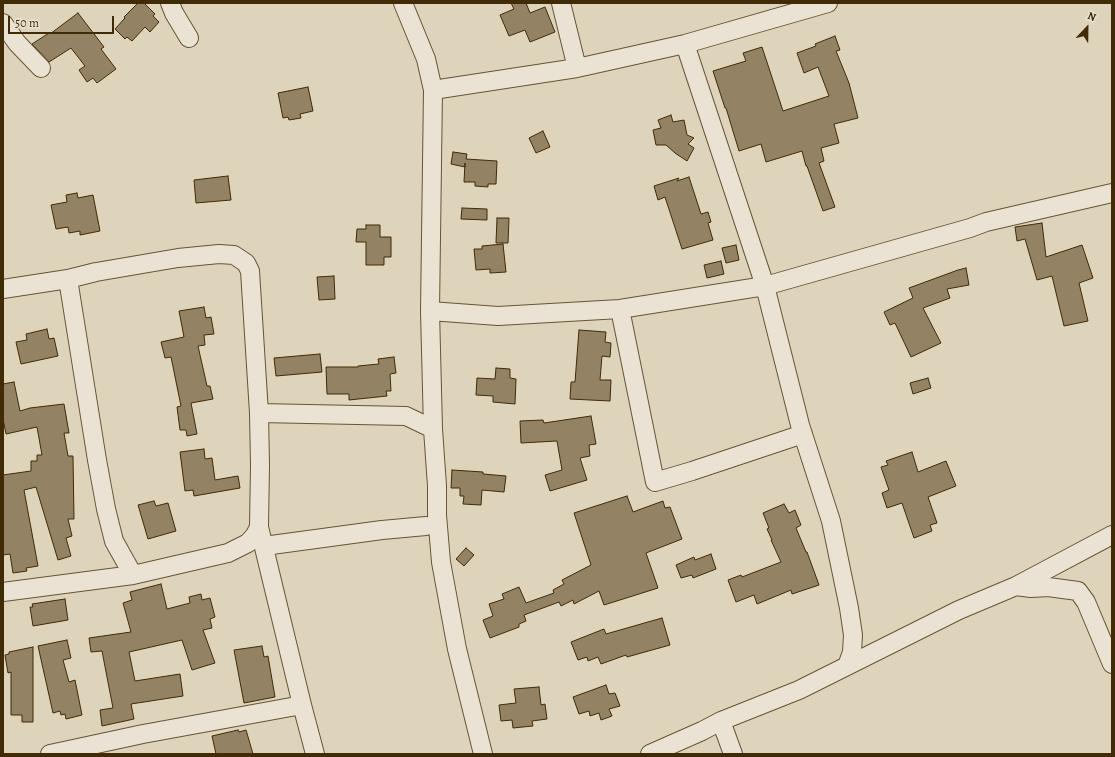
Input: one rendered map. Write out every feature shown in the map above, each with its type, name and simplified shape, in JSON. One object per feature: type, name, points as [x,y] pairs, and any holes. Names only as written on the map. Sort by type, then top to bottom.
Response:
[{"type":"street","points":[[170,3],[174,13],[189,38]]},
{"type":"street","points":[[403,3],[426,59],[433,90],[430,311],[433,429],[441,562],[457,649],[483,754]]},
{"type":"street","points":[[561,3],[577,68]]},
{"type":"street","points":[[433,90],[577,68],[685,44],[828,3]]},
{"type":"street","points":[[3,24],[17,43],[41,68]]},
{"type":"street","points":[[685,44],[765,286],[800,425],[831,521],[853,635],[852,652],[847,666]]},
{"type":"street","points":[[430,311],[498,316],[620,309],[765,286],[986,222],[1112,193]]},
{"type":"street","points":[[3,289],[68,279],[96,272],[178,258],[218,254],[234,255],[246,263],[250,271],[259,413],[259,527],[315,754]]},
{"type":"street","points":[[68,279],[106,509],[114,541],[133,575]]},
{"type":"street","points":[[620,309],[655,482],[803,434]]},
{"type":"street","points":[[406,416],[432,396]]},
{"type":"street","points":[[259,413],[406,416],[433,429]]},
{"type":"street","points":[[264,546],[382,530],[426,526]]},
{"type":"street","points":[[3,592],[133,575],[228,553],[248,543],[255,535],[259,527]]},
{"type":"street","points":[[650,754],[721,721],[799,690],[959,610],[1016,586],[1112,535]]},
{"type":"street","points":[[1016,586],[1031,588],[1048,587],[1078,591],[1086,602],[1112,664]]},
{"type":"street","points":[[50,754],[143,734],[302,705]]},
{"type":"street","points":[[721,721],[733,754]]},
{"type":"building","points":[[138,3],[144,3],[155,14],[153,16],[159,22],[150,32],[145,27],[132,41],[127,37],[125,39],[115,29],[125,18],[124,17]]},
{"type":"building","points":[[511,3],[526,3],[530,13],[545,7],[555,32],[530,42],[525,30],[509,36],[500,15],[514,9]]},
{"type":"building","points":[[78,13],[104,47],[101,49],[116,69],[97,83],[93,78],[87,82],[79,70],[85,66],[71,48],[49,62],[32,44],[49,33],[50,34]]},
{"type":"building","points":[[835,36],[840,50],[836,51],[849,83],[858,118],[834,124],[839,143],[821,148],[824,161],[819,163],[835,207],[823,211],[802,151],[766,162],[761,144],[739,151],[713,71],[746,61],[743,53],[762,47],[783,111],[829,96],[818,67],[804,73],[797,53],[816,46],[815,44]]},
{"type":"building","points":[[308,87],[313,111],[300,114],[301,118],[289,120],[288,117],[283,118],[278,93]]},
{"type":"building","points":[[671,115],[673,122],[684,120],[687,135],[694,138],[688,144],[694,148],[687,161],[666,145],[656,145],[653,130],[661,128],[658,120]]},
{"type":"building","points":[[543,131],[550,147],[536,153],[529,138]]},
{"type":"building","points":[[453,152],[467,154],[466,159],[497,161],[496,184],[488,184],[488,187],[475,186],[475,182],[464,182],[465,167],[451,164]]},
{"type":"building","points":[[228,176],[231,200],[196,203],[194,180]]},
{"type":"building","points":[[689,177],[701,214],[708,212],[711,222],[708,223],[713,240],[682,249],[665,197],[658,200],[654,186],[679,178],[677,181]]},
{"type":"building","points":[[77,193],[78,198],[93,195],[100,231],[80,235],[80,231],[69,233],[68,227],[56,229],[51,205],[67,202],[66,195]]},
{"type":"building","points":[[462,208],[487,209],[487,220],[461,219]]},
{"type":"building","points":[[497,218],[509,218],[508,243],[496,243]]},
{"type":"building","points":[[1042,223],[1046,257],[1082,245],[1093,278],[1079,283],[1088,321],[1064,326],[1052,276],[1037,280],[1025,239],[1017,241],[1015,227]]},
{"type":"building","points":[[366,225],[380,225],[380,237],[391,237],[391,257],[384,257],[384,265],[366,265],[366,242],[356,242],[357,229],[366,229]]},
{"type":"building","points":[[503,244],[506,272],[490,273],[490,269],[476,270],[474,249],[482,249],[482,246]]},
{"type":"building","points":[[736,245],[739,260],[726,263],[722,248]]},
{"type":"building","points":[[721,261],[724,274],[707,278],[704,265]]},
{"type":"building","points":[[966,268],[969,285],[947,289],[950,298],[923,308],[941,343],[911,357],[895,323],[890,325],[884,312],[913,298],[909,288]]},
{"type":"building","points":[[334,276],[335,299],[319,300],[317,277]]},
{"type":"building","points":[[204,307],[206,318],[211,317],[214,334],[204,335],[205,345],[198,346],[207,386],[210,386],[213,399],[191,403],[197,434],[187,436],[186,430],[180,430],[177,407],[181,406],[171,357],[165,358],[161,342],[184,337],[179,311]]},
{"type":"building","points":[[47,329],[49,339],[54,338],[58,356],[21,364],[16,342],[27,340],[26,334]]},
{"type":"building","points":[[579,330],[606,332],[605,342],[611,343],[610,357],[602,356],[600,380],[611,380],[610,401],[570,399],[571,382],[575,382]]},
{"type":"building","points":[[320,354],[322,372],[276,376],[274,358]]},
{"type":"building","points":[[394,357],[396,373],[390,374],[391,391],[386,391],[387,396],[349,400],[349,394],[327,394],[326,367],[358,367],[379,364],[378,359]]},
{"type":"building","points":[[496,368],[510,369],[510,378],[516,379],[515,404],[493,402],[493,396],[476,395],[477,378],[495,379]]},
{"type":"building","points":[[928,378],[931,388],[913,394],[910,383]]},
{"type":"building","points":[[14,382],[20,411],[30,408],[64,404],[69,433],[64,433],[68,456],[73,456],[74,519],[68,519],[72,536],[66,538],[71,556],[58,560],[36,487],[24,490],[38,566],[26,568],[27,571],[13,573],[10,554],[3,555],[3,475],[31,471],[31,461],[37,461],[37,455],[42,455],[37,427],[6,434],[3,419],[3,384]]},
{"type":"building","points":[[591,416],[596,444],[589,445],[590,456],[580,458],[587,480],[550,491],[545,475],[562,470],[557,441],[521,443],[520,421],[543,420],[544,423]]},
{"type":"building","points":[[204,449],[205,459],[212,458],[215,480],[238,476],[240,488],[194,496],[193,490],[185,491],[180,452]]},
{"type":"building","points":[[912,452],[918,472],[946,461],[956,486],[928,497],[937,523],[930,525],[932,531],[914,538],[902,503],[887,508],[882,493],[889,490],[881,467],[888,465],[886,461]]},
{"type":"building","points":[[452,470],[483,472],[483,474],[506,476],[504,492],[482,490],[481,505],[463,504],[464,496],[460,496],[460,488],[451,488]]},
{"type":"building","points":[[627,496],[633,512],[663,501],[665,508],[670,507],[682,539],[646,553],[658,588],[604,605],[599,591],[574,604],[573,600],[561,606],[559,602],[524,615],[526,621],[519,624],[519,627],[490,638],[483,620],[493,616],[489,604],[504,599],[502,594],[519,587],[526,603],[554,593],[553,590],[564,584],[562,580],[591,565],[574,513]]},
{"type":"building","points":[[154,501],[156,506],[168,503],[176,531],[148,539],[138,505]]},
{"type":"building","points":[[784,504],[789,513],[795,510],[801,525],[796,528],[807,552],[819,585],[792,594],[791,590],[757,604],[754,595],[736,602],[728,580],[741,575],[742,577],[781,562],[771,540],[767,529],[769,528],[763,513]]},
{"type":"building","points":[[466,548],[474,555],[464,566],[456,559]]},
{"type":"building","points":[[711,554],[716,569],[693,578],[692,575],[681,578],[676,565],[694,557],[695,560]]},
{"type":"building","points":[[161,584],[167,609],[190,603],[189,597],[201,594],[202,600],[210,598],[215,617],[210,619],[212,628],[203,630],[215,663],[192,670],[182,640],[129,652],[135,681],[180,674],[183,696],[131,704],[134,719],[102,726],[100,710],[113,708],[102,651],[91,652],[89,638],[131,632],[123,603],[132,600],[130,592]]},
{"type":"building","points":[[65,599],[68,620],[33,626],[30,607],[33,607],[32,604]]},
{"type":"building","points":[[662,618],[670,645],[627,657],[626,655],[601,664],[598,657],[588,661],[587,657],[578,660],[571,642],[604,629],[606,634]]},
{"type":"building","points":[[67,640],[71,658],[63,660],[69,682],[75,680],[82,715],[66,719],[65,714],[61,715],[60,711],[53,713],[38,646]]},
{"type":"building","points":[[262,646],[264,657],[268,656],[275,697],[244,703],[234,650]]},
{"type":"building","points":[[33,647],[33,722],[22,722],[22,715],[11,715],[11,672],[8,673],[5,655],[9,654],[9,652]]},
{"type":"building","points":[[606,685],[609,694],[615,693],[620,706],[609,709],[612,716],[601,720],[599,713],[590,716],[589,711],[579,714],[573,697]]},
{"type":"building","points":[[539,687],[541,705],[545,704],[547,719],[532,721],[533,726],[513,728],[512,720],[501,721],[499,705],[516,703],[514,689]]},
{"type":"building","points":[[238,730],[239,732],[246,730],[253,754],[216,754],[212,736]]}]
